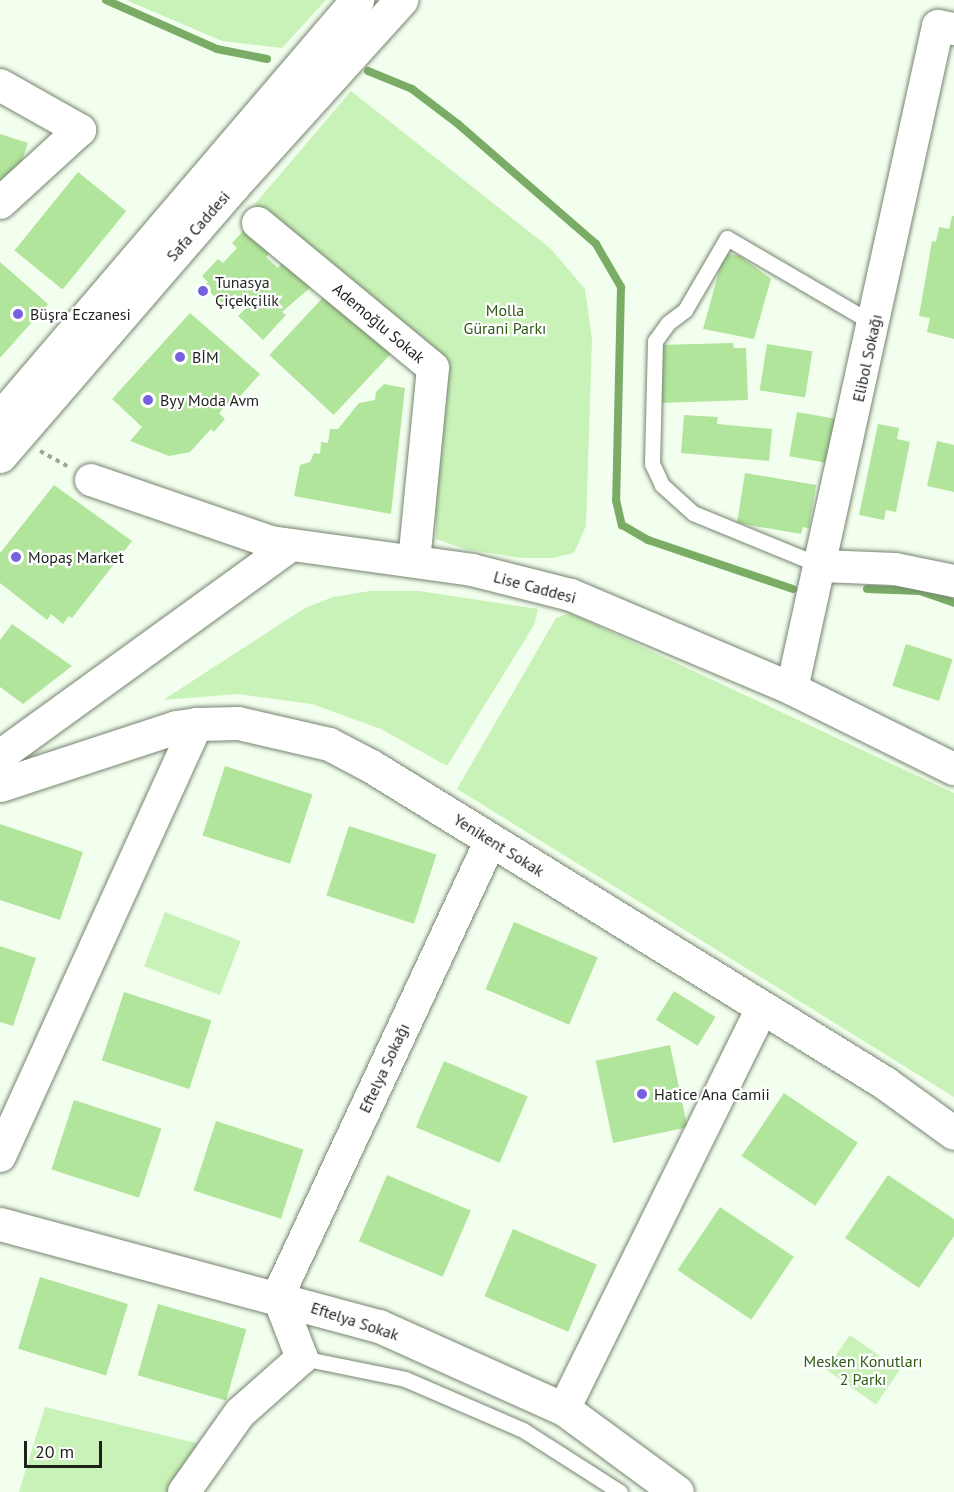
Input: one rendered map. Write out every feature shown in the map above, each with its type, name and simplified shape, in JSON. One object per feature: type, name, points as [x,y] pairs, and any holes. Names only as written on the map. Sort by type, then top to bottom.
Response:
[{"type":"street","name":"Safa Caddesi","points":[[4,427],[357,0]]},
{"type":"street","name":"Safa Caddesi","points":[[4,427],[233,186],[401,0]]},
{"type":"street","name":"Elibol Sokağı","points":[[792,689],[822,566],[874,324],[946,28]]},
{"type":"street","points":[[0,85],[80,130],[0,203]]},
{"type":"street","name":"Ademoğlu Sokak","points":[[258,223],[433,368],[414,561]]},
{"type":"street","name":"Lise Caddesi","points":[[92,480],[218,526],[291,545],[472,570],[571,595],[792,689],[954,769]]},
{"type":"street","points":[[0,756],[291,545]]},
{"type":"street","points":[[822,566],[895,569],[954,581]]},
{"type":"street","name":"Yenikent Sokak","points":[[0,785],[176,727],[197,724],[238,723],[329,744],[491,840],[885,1083],[954,1133]]},
{"type":"street","points":[[0,1156],[197,724]]},
{"type":"street","name":"Eftelya Sokağı","points":[[278,1296],[491,840]]},
{"type":"street","points":[[564,1408],[762,1008]]},
{"type":"street","name":"Eftelya Sokak","points":[[0,1224],[278,1296],[379,1326],[564,1408],[677,1492]]},
{"type":"street","points":[[184,1492],[240,1413],[302,1358],[278,1296]]},
{"type":"lane","points":[[822,566],[693,513],[662,484],[652,464],[655,341],[668,323],[685,310],[727,238],[874,324]]},
{"type":"lane","points":[[302,1358],[405,1379],[523,1430],[620,1492]]},
{"type":"path","points":[[4,427],[92,480]]},
{"type":"green space","points":[[126,0],[326,0],[282,48],[222,41]]},
{"type":"green space","name":"Molla Gürani Parkı","points":[[351,91],[551,249],[585,289],[592,340],[586,526],[574,553],[552,558],[521,558],[465,549],[436,539],[437,395],[375,306],[254,205]]},
{"type":"green space","points":[[370,591],[419,591],[538,609],[534,625],[447,766],[381,729],[312,704],[238,694],[163,700],[305,608],[333,597]]},
{"type":"green space","points":[[570,613],[954,793],[954,1097],[457,789],[556,618]]},
{"type":"green space","points":[[165,912],[241,941],[220,995],[144,966]]},
{"type":"green space","name":"Mesken Konutları 2 Parkı","points":[[850,1335],[900,1370],[876,1404],[826,1369]]},
{"type":"green space","points":[[45,1407],[209,1446],[175,1492],[19,1492]]},
{"type":"building","points":[[0,134],[28,143],[16,178],[8,175],[3,187],[0,186]]},
{"type":"building","points":[[78,172],[126,211],[63,290],[14,250]]},
{"type":"building","points":[[952,216],[954,216],[954,339],[927,332],[930,318],[919,316],[932,241],[936,242],[939,227],[949,229]]},
{"type":"building","points":[[245,229],[276,247],[266,257],[278,268],[288,256],[311,287],[282,312],[286,315],[263,340],[238,316],[248,306],[235,294],[224,305],[203,286],[208,282],[202,276],[218,259],[223,263],[237,248],[232,243]]},
{"type":"building","points":[[724,253],[740,256],[771,279],[754,339],[703,329]]},
{"type":"building","points":[[0,262],[48,304],[0,358]]},
{"type":"building","points":[[330,290],[394,350],[334,415],[269,355]]},
{"type":"building","points":[[190,313],[260,374],[235,402],[232,399],[219,413],[225,419],[214,432],[211,429],[190,452],[169,456],[130,441],[142,427],[112,399]]},
{"type":"building","points":[[733,343],[734,348],[746,348],[748,400],[661,403],[658,345]]},
{"type":"building","points":[[767,344],[812,351],[805,398],[760,390]]},
{"type":"building","points":[[384,384],[405,388],[391,514],[294,496],[300,465],[310,462],[314,453],[320,454],[321,442],[328,443],[330,429],[338,429],[359,403],[375,400],[376,392]]},
{"type":"building","points":[[797,412],[842,420],[834,464],[789,456]]},
{"type":"building","points":[[684,415],[718,417],[717,424],[772,429],[769,461],[681,453]]},
{"type":"building","points":[[878,424],[899,428],[897,439],[910,442],[896,512],[886,510],[884,520],[859,515]]},
{"type":"building","points":[[937,441],[954,445],[954,492],[927,486]]},
{"type":"building","points":[[745,473],[816,485],[809,528],[803,527],[801,534],[737,523]]},
{"type":"building","points":[[54,485],[132,541],[72,618],[69,616],[63,624],[51,614],[47,620],[0,583],[0,553]]},
{"type":"building","points":[[12,624],[72,666],[23,704],[0,687],[0,640]]},
{"type":"building","points":[[906,644],[953,659],[939,701],[892,686]]},
{"type":"building","points":[[225,766],[312,794],[290,864],[202,835]]},
{"type":"building","points":[[0,824],[83,852],[60,920],[0,900]]},
{"type":"building","points":[[349,826],[436,854],[414,924],[326,895]]},
{"type":"building","points":[[514,922],[598,958],[569,1025],[485,989]]},
{"type":"building","points":[[0,946],[36,958],[13,1026],[0,1022]]},
{"type":"building","points":[[674,991],[716,1017],[698,1046],[656,1020]]},
{"type":"building","points":[[124,992],[211,1020],[189,1089],[102,1060]]},
{"type":"building","name":"Hatice Ana Camii","points":[[670,1045],[687,1127],[613,1143],[596,1061]]},
{"type":"building","points":[[444,1061],[528,1097],[500,1163],[416,1127]]},
{"type":"building","points":[[784,1093],[858,1143],[815,1206],[742,1156]]},
{"type":"building","points":[[74,1100],[161,1128],[139,1198],[51,1169]]},
{"type":"building","points":[[216,1121],[303,1149],[281,1219],[193,1190]]},
{"type":"building","points":[[387,1175],[471,1211],[443,1277],[359,1241]]},
{"type":"building","points":[[888,1175],[954,1219],[954,1236],[919,1288],[845,1238]]},
{"type":"building","points":[[720,1207],[794,1257],[751,1320],[678,1270]]},
{"type":"building","points":[[513,1229],[597,1265],[568,1332],[484,1296]]},
{"type":"building","points":[[40,1277],[128,1304],[106,1376],[18,1349]]},
{"type":"building","points":[[158,1304],[246,1329],[226,1400],[138,1375]]},
{"type":"waterway","points":[[106,0],[217,49],[267,59]]},
{"type":"waterway","points":[[368,71],[412,89],[458,124],[596,244],[621,287],[616,500],[622,525],[648,540],[793,589]]},
{"type":"waterway","points":[[867,589],[920,591],[954,603]]},
{"type":"place","name":"Tunasya Çiçekçilik","points":[[203,291]]},
{"type":"place","name":"Büşra Eczanesi","points":[[18,314]]},
{"type":"place","name":"BİM","points":[[180,357]]},
{"type":"place","name":"Byy Moda Avm","points":[[148,400]]},
{"type":"place","name":"Mopaş Market","points":[[16,557]]},
{"type":"place","name":"Hatice Ana Camii","points":[[642,1094]]}]
